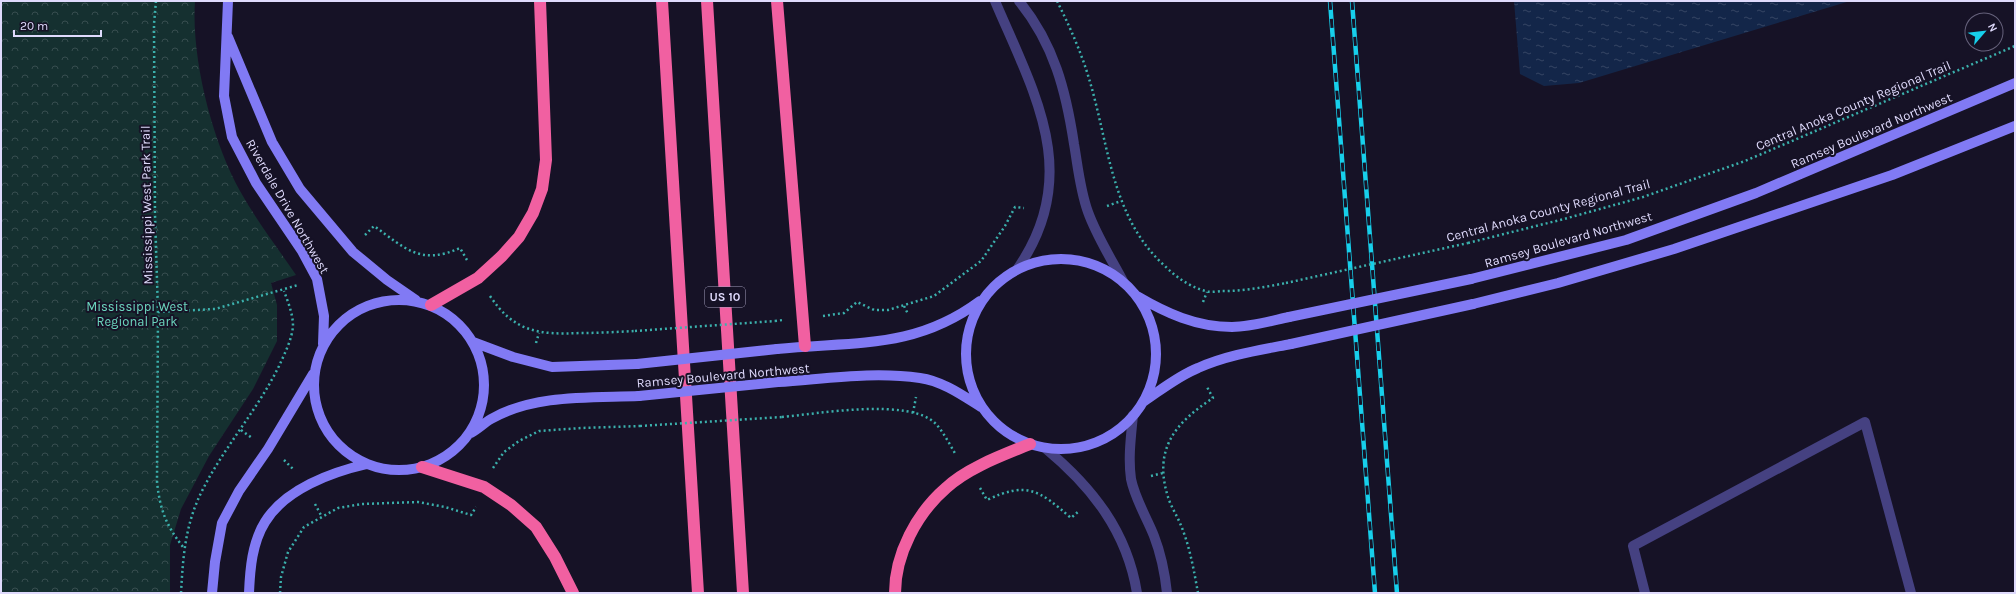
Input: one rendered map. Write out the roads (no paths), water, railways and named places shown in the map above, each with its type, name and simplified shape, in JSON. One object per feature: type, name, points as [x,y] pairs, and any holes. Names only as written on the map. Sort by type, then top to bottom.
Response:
[{"type":"highway","points":[[432,305],[478,278],[502,256],[519,236],[533,213],[540,195],[546,160],[540,1]]},
{"type":"highway","points":[[662,1],[698,593]]},
{"type":"highway","name":"US 10","points":[[707,1],[743,593]]},
{"type":"highway","points":[[777,1],[805,346]]},
{"type":"highway","points":[[896,593],[902,553],[914,527],[927,508],[946,487],[969,473],[1030,444]]},
{"type":"highway","points":[[422,467],[484,487],[511,505],[536,527],[555,557],[573,593]]},
{"type":"street","name":"Riverdale Drive Northwest","points":[[228,1],[224,96],[232,136],[256,183],[302,251],[317,279],[324,316],[322,345]]},
{"type":"street","name":"Riverdale Drive Northwest","points":[[227,33],[272,142],[300,190],[353,252],[387,280],[418,301]]},
{"type":"street","name":"Ramsey Boulevard Northwest","points":[[1135,295],[1177,317],[1212,326],[1232,327],[1289,317],[1471,279],[1626,240],[1742,198],[2015,83]]},
{"type":"street","points":[[1143,402],[1154,372],[1155,339],[1144,309],[1135,295],[1124,283],[1097,266],[1065,258],[1033,262],[1018,268],[1004,277],[983,299],[970,324],[966,352],[970,381],[982,407],[1002,429],[1030,444],[1046,448],[1078,447],[1094,443],[1122,427],[1143,402],[1171,382],[1199,367],[1231,357],[1473,304],[1558,283],[1674,250],[1892,175],[2015,126]]},
{"type":"street","points":[[212,593],[215,562],[222,523],[239,491],[268,449],[314,373],[322,345],[339,323],[362,307],[390,299],[418,301],[432,305],[455,320],[473,342],[483,369],[484,383],[480,411],[468,436]]},
{"type":"street","name":"Ramsey Boulevard Northwest","points":[[473,342],[512,357],[552,367],[637,364],[805,346],[879,342],[907,337],[941,325],[961,315],[983,299]]},
{"type":"street","points":[[314,373],[315,401],[325,427],[333,439],[343,449],[367,464]]},
{"type":"street","name":"Ramsey Boulevard Northwest","points":[[367,464],[394,470],[422,467],[447,455],[468,436],[491,419],[532,404],[555,400],[639,396],[778,382],[874,375],[920,378],[956,392],[982,407]]},
{"type":"street","points":[[249,593],[254,548],[265,522],[281,503],[305,487],[342,470],[367,464]]},
{"type":"lane","points":[[995,1],[1031,84],[1042,117],[1048,149],[1050,181],[1045,214],[1030,251],[1018,268]]},
{"type":"lane","points":[[1020,1],[1042,33],[1059,71],[1068,106],[1079,179],[1088,213],[1124,283]]},
{"type":"lane","points":[[1133,415],[1130,446],[1132,480],[1141,508],[1154,537],[1165,574],[1167,593]]},
{"type":"lane","points":[[1645,593],[1633,546],[1865,422],[1911,593]]},
{"type":"lane","points":[[1046,448],[1079,479],[1110,518],[1126,550],[1137,593]]},
{"type":"water","points":[[1514,1],[1850,1],[1579,83],[1544,86],[1520,74]]},
{"type":"railway","points":[[1330,1],[1375,593]]},
{"type":"railway","points":[[1352,1],[1397,593]]},
{"type":"park label","name":"Mississippi West Regional Park","points":[[137,314]]}]
